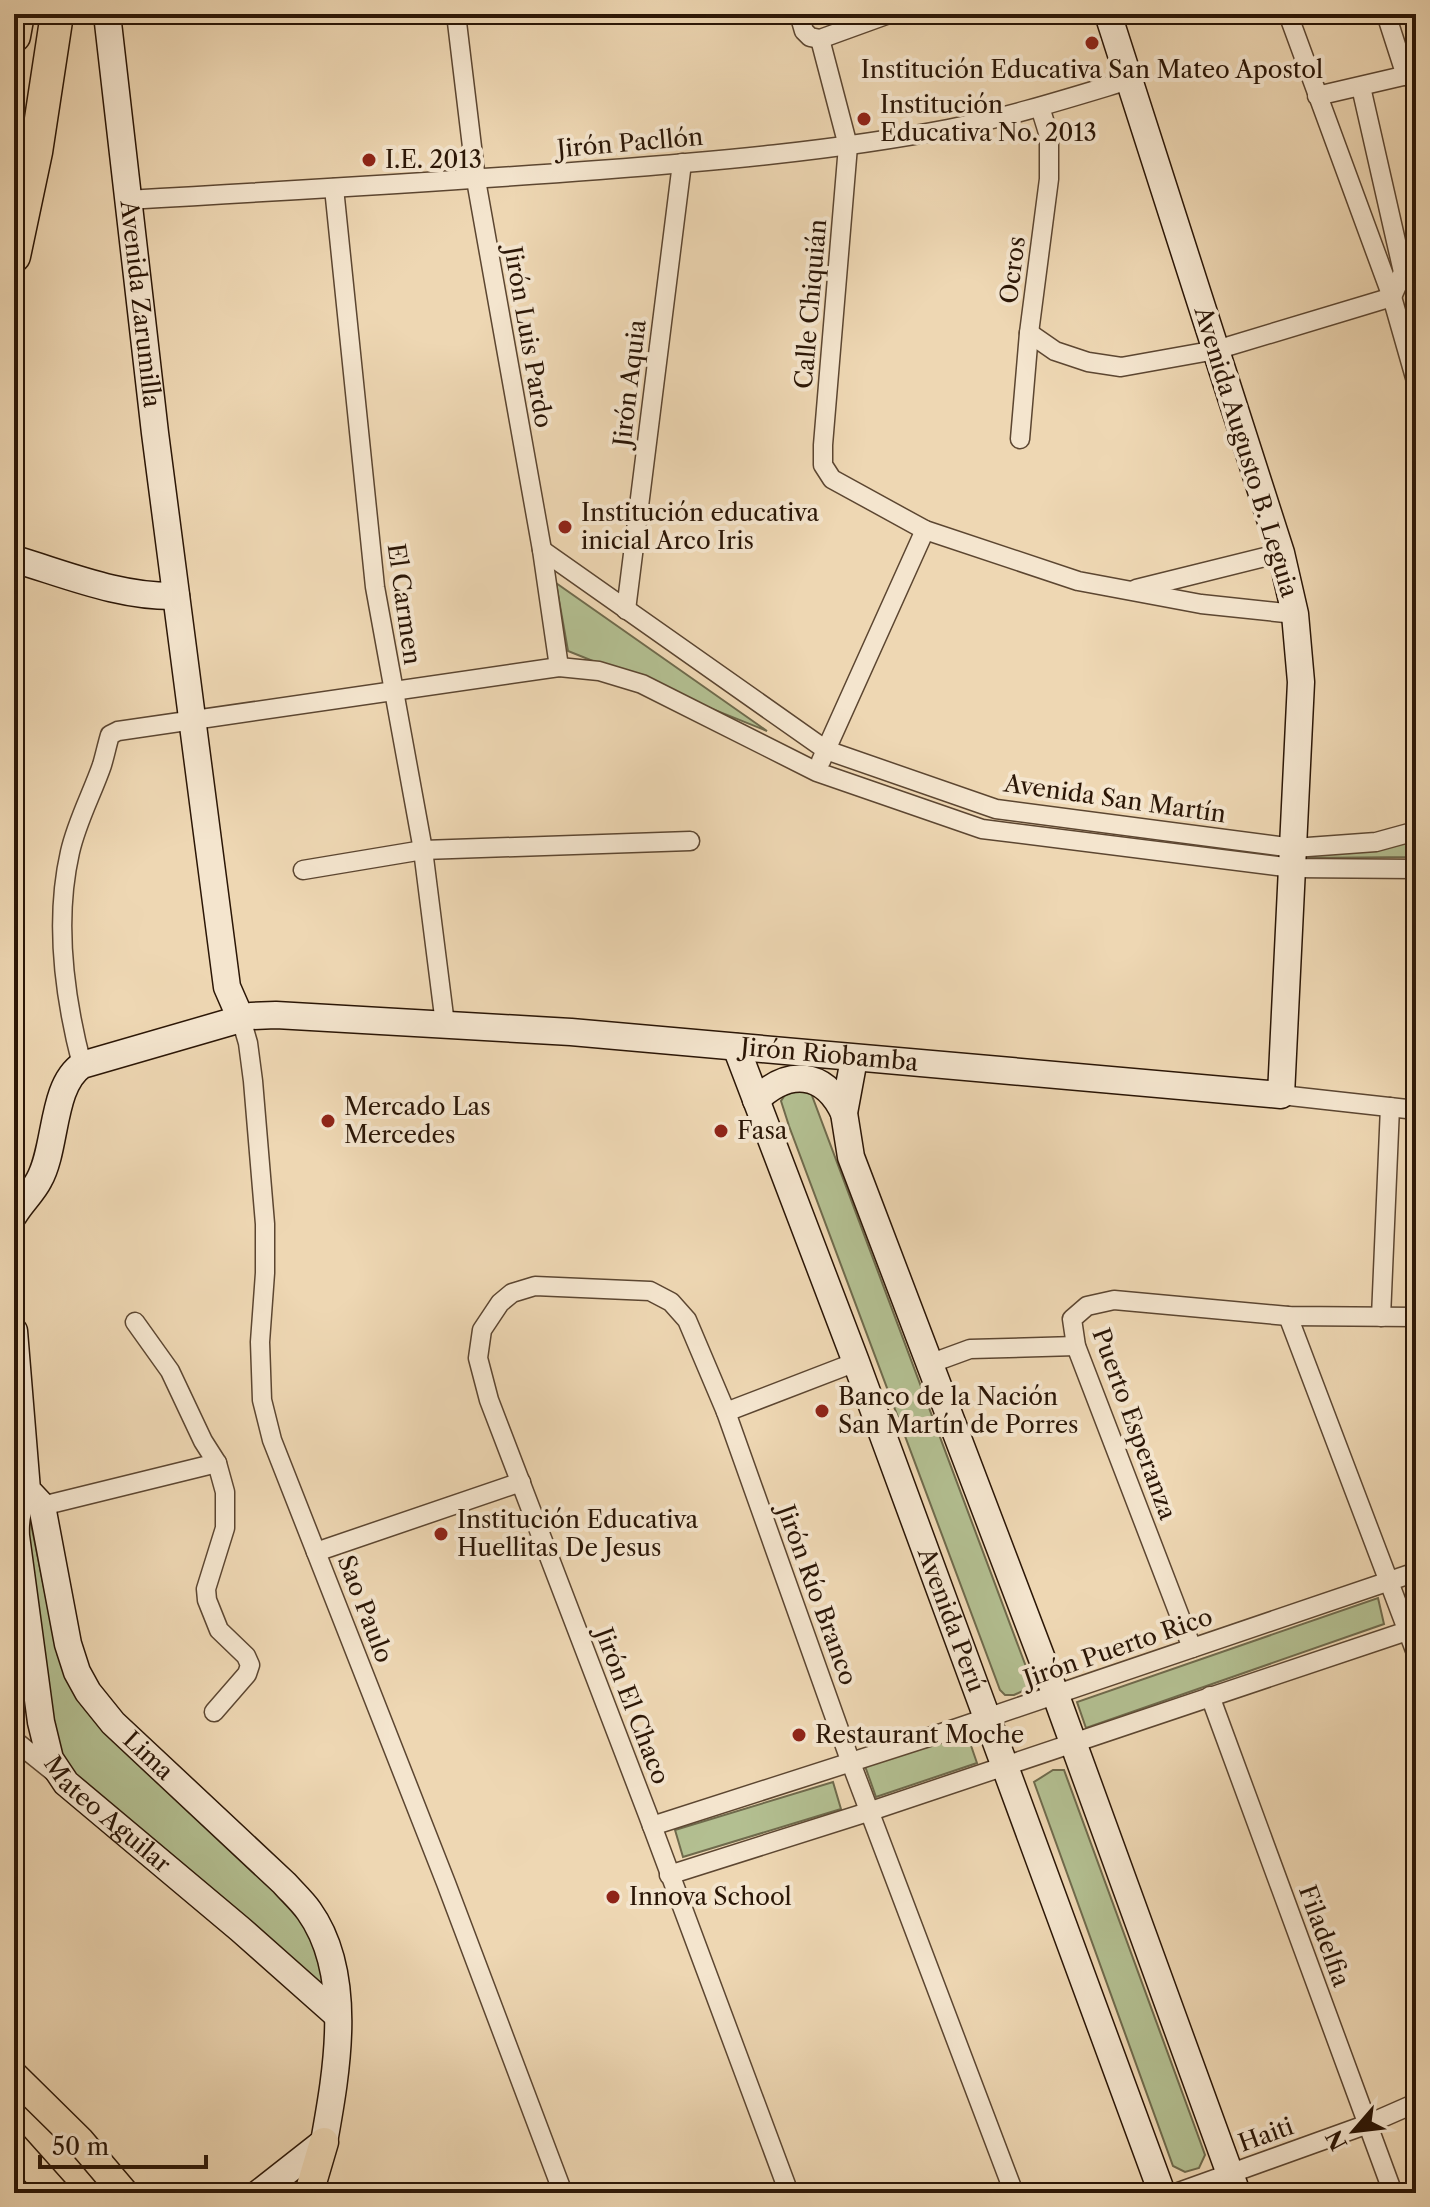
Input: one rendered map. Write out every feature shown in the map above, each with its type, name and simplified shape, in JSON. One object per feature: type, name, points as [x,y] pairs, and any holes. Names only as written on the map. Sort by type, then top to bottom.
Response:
[{"type":"highway","points":[[14,36],[18,14]]},
{"type":"highway","points":[[14,256],[36,152],[57,14]]},
{"type":"main road","name":"Avenida Zarumilla","points":[[107,14],[191,722],[227,987],[241,1019]]},
{"type":"main road","name":"Avenida Augusto B. Leguia","points":[[1108,14],[1281,553],[1295,614],[1301,682],[1281,1095]]},
{"type":"main road","points":[[14,559],[105,588],[176,596]]},
{"type":"main road","name":"Jirón Riobamba","points":[[82,1065],[241,1019],[276,1015],[445,1024],[736,1047],[1281,1095]]},
{"type":"main road","name":"Avenida Perú","points":[[736,1047],[856,1362],[1162,2193]]},
{"type":"main road","points":[[844,1113],[854,1059]]},
{"type":"main road","points":[[14,1215],[40,1179],[65,1088],[73,1071],[82,1065]]},
{"type":"main road","points":[[756,1100],[785,1080],[805,1078],[823,1085],[837,1098],[844,1113],[851,1157],[1055,1693],[1233,2183]]},
{"type":"main road","name":"Lima","points":[[14,1331],[28,1496],[77,1672],[88,1692],[113,1723],[284,1883],[309,1910],[324,1936],[336,1972],[337,2015],[333,2081],[324,2142]]},
{"type":"main road","name":"Mateo Aguilar","points":[[28,1496],[19,1504],[15,1519],[41,1722],[50,1759],[66,1783],[337,2015]]},
{"type":"main road","points":[[14,2076],[72,2132],[124,2193]]},
{"type":"main road","points":[[259,2193],[324,2142]]},
{"type":"main road","points":[[309,2193],[324,2142]]},
{"type":"main road","points":[[14,2147],[55,2193]]},
{"type":"street","name":"Jirón Luis Pardo","points":[[456,14],[476,180],[542,550],[559,667]]},
{"type":"street","points":[[799,14],[804,31],[810,37],[820,39],[889,14]]},
{"type":"street","points":[[1288,14],[1392,297],[1416,381]]},
{"type":"street","points":[[1317,96],[1411,75],[1386,14]]},
{"type":"street","name":"Calle Chiquián","points":[[820,39],[848,146],[823,465],[832,479],[925,530]]},
{"type":"street","name":"Jirón Pacllón","points":[[127,200],[476,180],[848,146],[951,129],[1040,107],[1129,80]]},
{"type":"street","points":[[1029,333],[1055,351],[1088,362],[1121,367],[1216,350],[1392,297],[1403,272],[1361,87]]},
{"type":"street","name":"Ocros","points":[[1020,439],[1029,333],[1049,179],[1049,136],[1040,107]]},
{"type":"street","name":"Jirón Aquia","points":[[626,610],[682,163]]},
{"type":"street","name":"El Carmen","points":[[334,188],[375,587],[423,850],[445,1024]]},
{"type":"street","points":[[817,772],[925,530],[1078,581],[1201,604],[1295,614]]},
{"type":"street","name":"Avenida San Martín","points":[[542,550],[826,750],[996,809],[1294,858],[1416,831]]},
{"type":"street","points":[[1129,591],[1281,553]]},
{"type":"street","name":"Avenida San Martín","points":[[82,1065],[65,986],[65,886],[74,837],[110,735],[118,731],[559,667],[599,671],[642,684],[817,772],[982,829],[1416,869]]},
{"type":"street","points":[[303,870],[423,850],[690,841]]},
{"type":"street","name":"Sao Paulo","points":[[241,1019],[253,1081],[265,1224],[260,1342],[262,1400],[272,1440],[446,1883],[563,2193]]},
{"type":"street","name":"Jirón Riobamba","points":[[1281,1095],[1416,1110]]},
{"type":"street","points":[[1381,1317],[1390,1107]]},
{"type":"street","name":"Jirón El Chaco","points":[[563,1287],[535,1286],[516,1290],[500,1303],[480,1334],[478,1358],[489,1400],[789,2193]]},
{"type":"street","name":"Jirón Río Branco","points":[[563,1287],[650,1291],[671,1302],[687,1320],[726,1412],[851,1763],[1014,2193]]},
{"type":"street","name":"Puerto Esperanza","points":[[1192,1648],[1076,1346],[1072,1319],[1087,1306],[1114,1300],[1288,1316],[1416,1317]]},
{"type":"street","points":[[1288,1316],[1390,1580],[1412,1629],[1416,1653]]},
{"type":"street","points":[[135,1322],[170,1371],[203,1441],[217,1463],[225,1492],[225,1528],[206,1589],[207,1600],[219,1630],[246,1656],[250,1665],[247,1674],[214,1712]]},
{"type":"street","points":[[929,1364],[970,1349],[1076,1346]]},
{"type":"street","points":[[726,1412],[856,1362]]},
{"type":"street","points":[[28,1496],[217,1463]]},
{"type":"street","points":[[316,1552],[521,1482]]},
{"type":"street","name":"Jirón Puerto Rico","points":[[652,1826],[987,1718],[1416,1572]]},
{"type":"street","points":[[669,1875],[871,1811],[1412,1629]]},
{"type":"street","name":"Filadelfia","points":[[1210,1696],[1393,2193]]},
{"type":"street","points":[[14,1740],[66,1783]]},
{"type":"street","name":"Haiti","points":[[1176,2193],[1233,2183],[1416,2103]]},
{"type":"green space","points":[[556,583],[767,731],[568,651]]},
{"type":"green space","points":[[1416,838],[1416,857],[1305,858],[1305,854],[1360,852]]},
{"type":"green space","points":[[800,1089],[811,1093],[1031,1680],[1029,1688],[1014,1695],[1005,1695],[1000,1690],[789,1126],[781,1101],[785,1095]]},
{"type":"green space","points":[[29,1514],[58,1656],[294,1906],[319,1955],[324,1988],[80,1786],[58,1749],[18,1516]]},
{"type":"green space","points":[[1378,1598],[1384,1624],[1086,1728],[1077,1702]]},
{"type":"green space","points":[[966,1731],[977,1763],[876,1797],[865,1766]]},
{"type":"green space","points":[[1053,1770],[1064,1770],[1205,2155],[1199,2168],[1185,2172],[1173,2166],[1034,1782]]},
{"type":"green space","points":[[833,1782],[841,1809],[683,1857],[675,1830]]},
{"type":"place","name":"Institución Educativa San Mateo Apostol","points":[[1092,43]]},
{"type":"place","name":"Institución Educativa No. 2013","points":[[864,119]]},
{"type":"place","name":"I.E. 2013","points":[[369,160]]},
{"type":"place","name":"Institución educativa inicial Arco Iris","points":[[565,527]]},
{"type":"place","name":"Mercado Las Mercedes","points":[[328,1121]]},
{"type":"place","name":"Fasa","points":[[721,1131]]},
{"type":"place","name":"Banco de la Nación San Martín de Porres","points":[[822,1411]]},
{"type":"place","name":"Institución Educativa Huellitas De Jesus","points":[[441,1534]]},
{"type":"place","name":"Restaurant Moche","points":[[799,1735]]},
{"type":"place","name":"Innova School","points":[[613,1897]]}]
